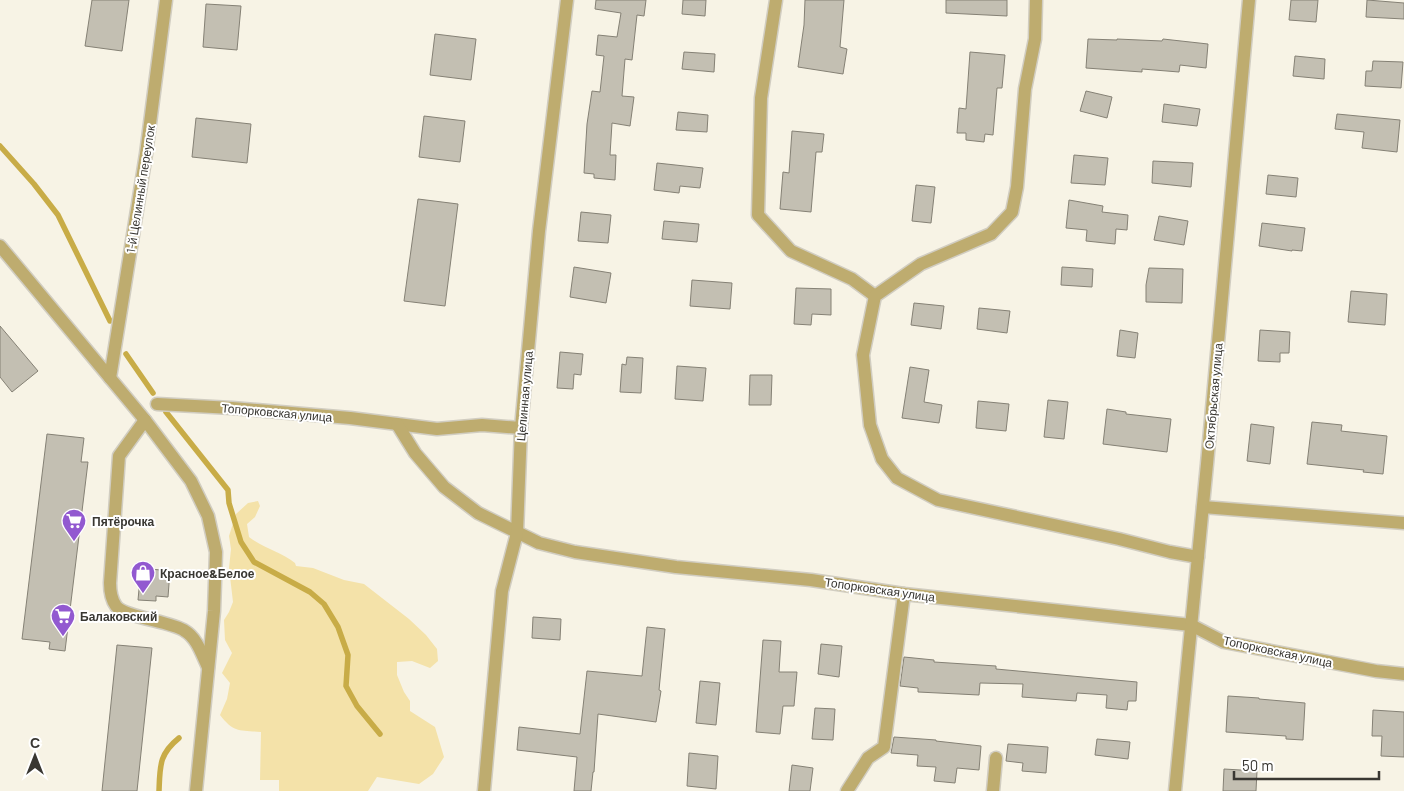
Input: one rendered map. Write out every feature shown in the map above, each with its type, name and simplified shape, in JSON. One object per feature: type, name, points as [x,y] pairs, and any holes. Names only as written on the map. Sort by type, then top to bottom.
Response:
[{"type":"street","name":"1-й Целинный переулок","points":[[110,378],[146,154],[166,0]]},
{"type":"street","name":"Целинная улица","points":[[484,791],[502,591],[517,533],[521,428],[539,231],[567,0]]},
{"type":"street","points":[[776,0],[761,98],[758,215],[791,251],[852,279],[875,296]]},
{"type":"street","points":[[1036,0],[1035,39],[1025,89],[1012,212],[991,234],[922,264],[875,296],[862,355],[870,425],[882,459],[897,478],[938,500],[1198,557]]},
{"type":"street","name":"Октябрьская улица","points":[[1175,791],[1249,0]]},
{"type":"street","points":[[0,246],[145,420],[191,481],[208,516],[216,552],[214,611],[196,791]]},
{"type":"street","name":"Топорковская улица","points":[[157,404],[252,409],[350,418],[437,429],[482,425],[521,428]]},
{"type":"street","points":[[145,420],[119,456],[110,583],[111,594],[116,607],[185,631],[194,639],[208,667]]},
{"type":"street","name":"Топорковская улица","points":[[397,424],[415,453],[444,487],[478,513],[539,543],[575,552],[676,567],[811,580],[904,594],[1191,625],[1224,642],[1376,671],[1404,674]]},
{"type":"street","points":[[1203,507],[1404,523]]},
{"type":"street","points":[[847,791],[868,758],[884,747],[904,594]]},
{"type":"street","points":[[993,791],[996,758]]},
{"type":"shaded area","points":[[258,501],[260,506],[255,517],[247,524],[249,537],[290,559],[296,566],[313,568],[344,580],[364,584],[409,619],[426,635],[437,649],[438,661],[430,668],[412,661],[397,662],[397,675],[410,701],[410,711],[435,727],[444,757],[433,774],[419,784],[377,777],[368,791],[279,791],[279,780],[260,780],[261,732],[233,728],[220,715],[227,699],[230,683],[222,673],[232,653],[225,640],[224,620],[233,602],[229,568],[231,549],[229,536],[236,514],[248,503]]},
{"type":"building","points":[[92,0],[129,0],[122,51],[85,46]]},
{"type":"building","points":[[596,0],[646,0],[644,16],[637,15],[632,60],[625,59],[622,96],[634,97],[630,126],[612,123],[610,155],[616,155],[615,180],[594,178],[594,174],[584,173],[587,124],[592,91],[600,92],[604,56],[596,55],[598,35],[617,37],[621,13],[595,9]]},
{"type":"building","points":[[683,0],[706,0],[705,16],[682,14]]},
{"type":"building","points":[[805,0],[844,0],[840,47],[847,49],[843,74],[798,67],[804,25]]},
{"type":"building","points":[[946,0],[1007,0],[1007,16],[946,13]]},
{"type":"building","points":[[1291,0],[1318,0],[1316,22],[1289,20]]},
{"type":"building","points":[[1367,0],[1404,3],[1404,19],[1366,17]]},
{"type":"building","points":[[206,4],[241,6],[237,50],[203,47]]},
{"type":"building","points":[[435,34],[476,39],[471,80],[430,75]]},
{"type":"building","points":[[1088,39],[1162,41],[1163,39],[1208,44],[1206,68],[1180,65],[1179,72],[1142,69],[1142,72],[1086,68]]},
{"type":"building","points":[[684,52],[715,54],[714,72],[682,69]]},
{"type":"building","points":[[970,52],[1005,55],[1002,88],[997,88],[993,135],[985,134],[984,142],[966,140],[966,133],[957,133],[959,108],[966,109]]},
{"type":"building","points":[[1295,56],[1325,59],[1324,79],[1293,76]]},
{"type":"building","points":[[1373,61],[1403,62],[1401,88],[1365,86],[1366,71],[1372,71]]},
{"type":"building","points":[[1086,91],[1112,97],[1107,118],[1080,111]]},
{"type":"building","points":[[1164,104],[1200,109],[1197,126],[1162,122]]},
{"type":"building","points":[[678,112],[708,115],[707,132],[676,130]]},
{"type":"building","points":[[1337,114],[1400,120],[1397,152],[1362,148],[1364,132],[1335,129]]},
{"type":"building","points":[[424,116],[465,121],[460,162],[419,157]]},
{"type":"building","points":[[196,118],[251,124],[247,163],[192,157]]},
{"type":"building","points":[[792,131],[824,134],[822,152],[816,152],[811,212],[780,209],[783,172],[789,173]]},
{"type":"building","points":[[1074,155],[1108,158],[1105,185],[1071,183]]},
{"type":"building","points":[[1153,161],[1193,163],[1191,187],[1152,183]]},
{"type":"building","points":[[657,163],[703,168],[700,188],[680,186],[679,193],[654,190]]},
{"type":"building","points":[[1268,175],[1298,178],[1296,197],[1266,194]]},
{"type":"building","points":[[916,185],[935,187],[931,223],[912,221]]},
{"type":"building","points":[[418,199],[458,204],[445,306],[404,301]]},
{"type":"building","points":[[1069,200],[1103,206],[1102,212],[1128,215],[1127,230],[1116,229],[1115,244],[1086,241],[1087,230],[1066,228]]},
{"type":"building","points":[[581,212],[611,215],[608,243],[578,241]]},
{"type":"building","points":[[1159,216],[1188,221],[1184,245],[1154,240]]},
{"type":"building","points":[[664,221],[699,224],[697,242],[662,239]]},
{"type":"building","points":[[1262,223],[1305,228],[1302,251],[1259,246]]},
{"type":"building","points":[[574,267],[611,273],[606,303],[570,297]]},
{"type":"building","points":[[1062,267],[1093,269],[1092,287],[1061,285]]},
{"type":"building","points":[[1149,268],[1183,269],[1182,303],[1146,302]]},
{"type":"building","points":[[692,280],[732,283],[730,309],[690,306]]},
{"type":"building","points":[[796,288],[831,289],[831,315],[812,314],[811,325],[794,324]]},
{"type":"building","points":[[1351,291],[1387,294],[1385,325],[1348,322]]},
{"type":"building","points":[[914,303],[944,306],[941,329],[911,325]]},
{"type":"building","points":[[979,308],[1010,311],[1007,333],[977,329]]},
{"type":"building","points":[[0,326],[38,371],[12,392],[0,377]]},
{"type":"building","points":[[1120,330],[1138,333],[1135,358],[1117,356]]},
{"type":"building","points":[[1260,330],[1290,332],[1289,353],[1280,353],[1280,362],[1258,361]]},
{"type":"building","points":[[560,352],[583,354],[581,375],[574,374],[573,389],[557,388]]},
{"type":"building","points":[[627,357],[643,358],[641,393],[620,392],[622,364],[626,365]]},
{"type":"building","points":[[677,366],[706,368],[703,401],[675,399]]},
{"type":"building","points":[[910,367],[929,370],[924,402],[942,405],[939,423],[902,418]]},
{"type":"building","points":[[750,375],[772,375],[771,405],[749,405]]},
{"type":"building","points":[[1048,400],[1068,402],[1064,439],[1044,437]]},
{"type":"building","points":[[978,401],[1009,404],[1006,431],[976,428]]},
{"type":"building","points":[[1107,409],[1126,412],[1126,414],[1171,419],[1167,452],[1103,444]]},
{"type":"building","points":[[1312,422],[1342,425],[1341,431],[1387,436],[1383,474],[1307,464]]},
{"type":"building","points":[[1251,424],[1274,427],[1270,464],[1247,461]]},
{"type":"building","points":[[47,434],[84,438],[81,462],[88,462],[65,651],[49,649],[50,642],[22,639]]},
{"type":"building","points":[[141,568],[170,571],[168,597],[156,596],[156,601],[138,600]]},
{"type":"building","points":[[533,617],[561,619],[560,640],[532,638]]},
{"type":"building","points":[[647,627],[665,629],[659,690],[661,691],[656,722],[598,714],[591,791],[574,791],[577,757],[517,750],[519,727],[580,734],[587,671],[642,676]]},
{"type":"building","points":[[763,640],[781,641],[779,672],[797,672],[794,706],[783,706],[780,734],[756,732]]},
{"type":"building","points":[[821,644],[842,646],[839,677],[818,674]]},
{"type":"building","points":[[117,645],[152,648],[137,791],[102,791]]},
{"type":"building","points":[[904,657],[934,660],[934,662],[996,666],[996,669],[1137,682],[1136,701],[1128,701],[1127,710],[1106,708],[1107,695],[1077,693],[1076,701],[1022,697],[1023,684],[980,683],[979,695],[918,692],[918,688],[900,686]]},
{"type":"building","points":[[700,681],[720,683],[716,725],[696,723]]},
{"type":"building","points":[[1228,696],[1305,703],[1303,740],[1286,739],[1286,736],[1226,732]]},
{"type":"building","points":[[815,708],[835,709],[833,740],[812,739]]},
{"type":"building","points":[[1373,710],[1404,712],[1404,757],[1381,756],[1382,736],[1372,736]]},
{"type":"building","points":[[894,737],[981,746],[979,770],[957,768],[955,783],[934,781],[936,767],[917,766],[918,755],[891,753]]},
{"type":"building","points":[[1097,739],[1130,742],[1128,759],[1095,755]]},
{"type":"building","points":[[1008,744],[1048,747],[1046,773],[1022,771],[1023,763],[1006,761]]},
{"type":"building","points":[[689,753],[718,756],[716,789],[687,786]]},
{"type":"building","points":[[792,765],[813,768],[810,791],[789,791]]},
{"type":"building","points":[[1224,769],[1257,771],[1256,791],[1223,791]]},
{"type":"waterway","points":[[0,146],[34,184],[58,215],[110,321]]},
{"type":"waterway","points":[[126,354],[153,393]]},
{"type":"waterway","points":[[166,412],[228,490],[229,503],[241,542],[254,562],[310,592],[324,604],[338,627],[348,655],[346,686],[357,706],[380,734]]},
{"type":"waterway","points":[[159,791],[164,755],[179,738]]},
{"type":"place","name":"Пятёрочка","points":[[74,542]]},
{"type":"place","name":"Красное&Белое","points":[[143,594]]},
{"type":"place","name":"Балаковский","points":[[63,637]]}]
